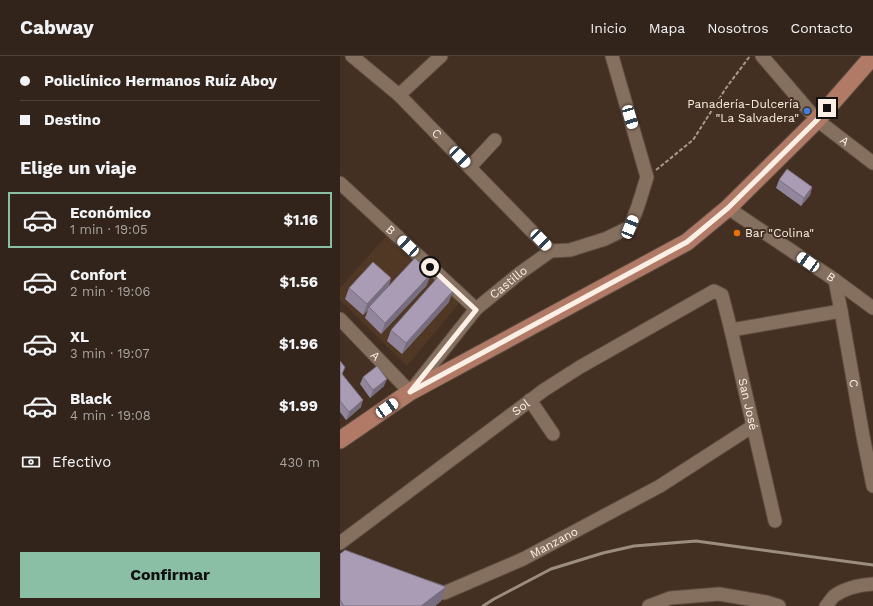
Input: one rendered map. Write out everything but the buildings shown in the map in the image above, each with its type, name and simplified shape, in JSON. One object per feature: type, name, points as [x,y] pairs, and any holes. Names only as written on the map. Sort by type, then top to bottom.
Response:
[{"type":"main road","points":[[340,440],[410,392],[687,242],[728,208],[817,120],[873,56]]},
{"type":"street","name":"C","points":[[352,56],[399,95],[551,251]]},
{"type":"street","points":[[399,95],[441,56]]},
{"type":"street","points":[[551,251],[570,250],[605,238],[630,227],[638,206],[647,177],[612,56]]},
{"type":"street","name":"A","points":[[762,56],[817,120],[873,163]]},
{"type":"street","points":[[470,167],[494,140]]},
{"type":"street","name":"B","points":[[340,183],[476,310]]},
{"type":"street","name":"B","points":[[728,208],[835,280],[873,308]]},
{"type":"street","name":"Castillo","points":[[410,392],[476,310],[520,273],[551,251]]},
{"type":"street","name":"C","points":[[835,280],[873,486]]},
{"type":"street","name":"San José","points":[[714,291],[722,295],[775,521]]},
{"type":"street","name":"Sol","points":[[340,543],[530,400],[580,367],[714,291]]},
{"type":"street","points":[[731,330],[841,311]]},
{"type":"street","name":"A","points":[[340,319],[410,392]]},
{"type":"street","points":[[530,400],[553,434]]},
{"type":"street","name":"Manzano","points":[[414,582],[444,593],[523,560],[660,486],[753,426]]},
{"type":"street","points":[[826,606],[833,597],[849,588],[864,584],[873,584]]},
{"type":"street","points":[[649,606],[670,598],[719,594],[766,602],[780,606]]},
{"type":"path","points":[[647,177],[693,140],[726,88],[750,56]]},
{"type":"shaded area","points":[[389,233],[461,301],[407,366],[340,300],[340,288]]},
{"type":"railway","points":[[483,606],[551,569],[603,553],[634,546],[696,541],[873,565]]},
{"type":"place","name":"Panadería-Dulcería \"La Salvadera\"","points":[[807,111]]},
{"type":"place","name":"Bar \"Colina\"","points":[[737,233]]},
{"type":"route","points":[[430,267],[476,310],[410,392],[687,242],[728,208],[817,120],[827,108]]}]
